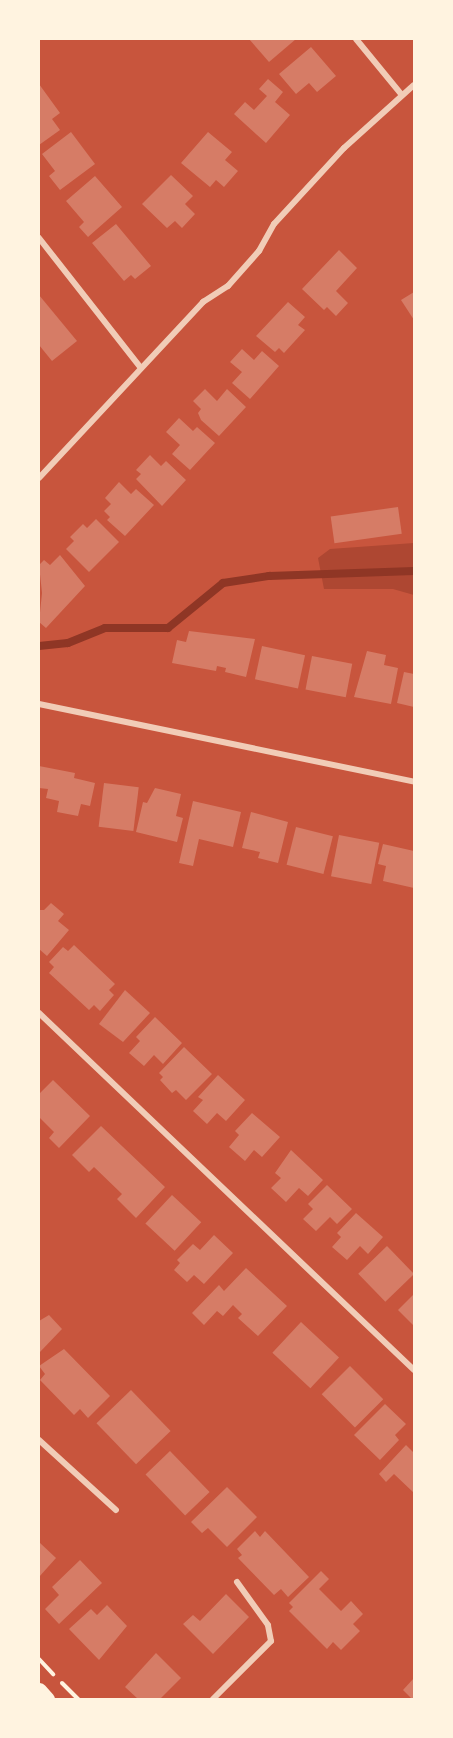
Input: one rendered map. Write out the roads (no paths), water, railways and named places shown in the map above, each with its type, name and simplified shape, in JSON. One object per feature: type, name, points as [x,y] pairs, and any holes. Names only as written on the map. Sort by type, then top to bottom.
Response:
[{"type":"main road","points":[[39,1690],[48,1699]]},
{"type":"street","points":[[356,39],[401,94]]},
{"type":"street","points":[[39,478],[204,302],[228,286],[259,251],[274,224],[401,94],[414,85]]},
{"type":"street","points":[[39,238],[141,368]]},
{"type":"street","points":[[39,704],[414,782]]},
{"type":"street","points":[[39,1013],[414,1370]]},
{"type":"street","points":[[39,1440],[116,1510]]},
{"type":"street","points":[[213,1699],[271,1641],[268,1625],[237,1582]]},
{"type":"waterway","points":[[39,646],[68,643],[105,628],[168,628],[223,583],[269,576],[414,571]]}]
